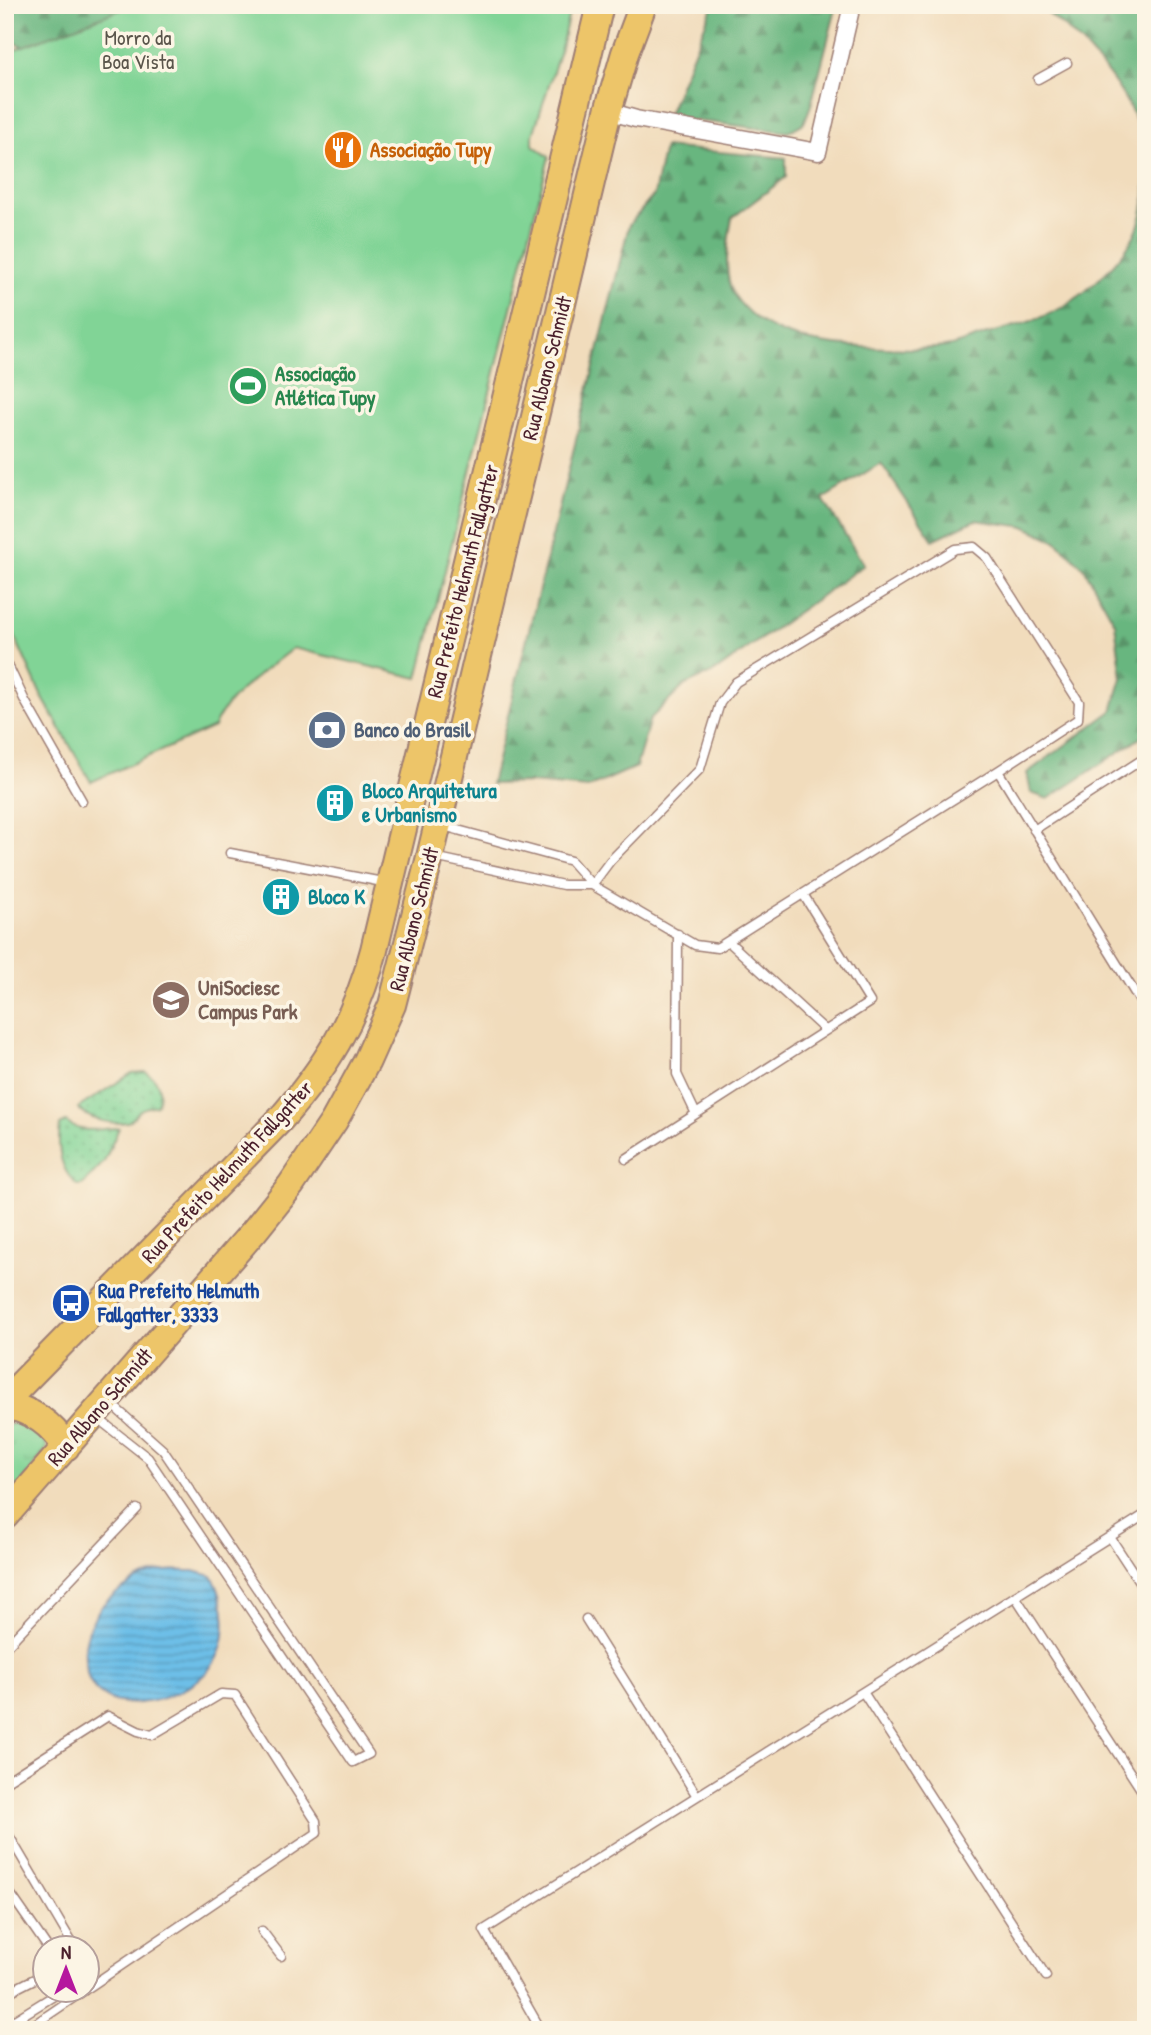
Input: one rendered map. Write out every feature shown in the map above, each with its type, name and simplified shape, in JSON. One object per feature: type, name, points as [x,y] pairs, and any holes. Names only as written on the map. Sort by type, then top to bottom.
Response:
[{"type":"main road","name":"Rua Prefeito Helmuth Fallgatter","points":[[5,1403],[279,1121],[320,1072],[363,989],[600,5]]},
{"type":"main road","name":"Rua Albano Schmidt","points":[[5,1516],[262,1222],[299,1174],[334,1121],[372,1051],[392,1005],[438,825],[608,111],[643,5]]},
{"type":"main road","points":[[5,1403],[38,1418],[57,1434],[66,1447]]},
{"type":"street","points":[[608,111],[636,119],[818,152],[852,5]]},
{"type":"lane","points":[[1038,79],[1067,63]]},
{"type":"lane","points":[[438,825],[571,862],[592,885],[695,945],[717,948],[1078,719],[1079,702],[987,558],[974,547],[955,549],[736,682],[720,703],[700,769],[610,861],[592,885]]},
{"type":"lane","points":[[5,659],[25,701],[82,802]]},
{"type":"lane","points":[[1034,830],[1146,757]]},
{"type":"lane","points":[[998,771],[1146,1011]]},
{"type":"lane","points":[[230,853],[390,883]]},
{"type":"lane","points":[[430,857],[562,885],[592,885]]},
{"type":"lane","points":[[625,1159],[870,1002],[803,894]]},
{"type":"lane","points":[[678,934],[677,1074],[696,1114]]},
{"type":"lane","points":[[728,941],[825,1030]]},
{"type":"lane","points":[[100,1407],[163,1450],[369,1754],[353,1762],[148,1458],[100,1407]]},
{"type":"lane","points":[[5,1648],[137,1509]]},
{"type":"lane","points":[[541,2030],[484,1930],[1146,1514]]},
{"type":"lane","points":[[1110,1537],[1146,1592]]},
{"type":"lane","points":[[1015,1596],[1146,1797]]},
{"type":"lane","points":[[586,1619],[697,1796]]},
{"type":"lane","points":[[863,1692],[1046,1976]]},
{"type":"lane","points":[[5,1782],[108,1716],[152,1735],[220,1694],[235,1695],[316,1821],[317,1833],[102,1978]]},
{"type":"lane","points":[[5,1829],[67,1934]]},
{"type":"lane","points":[[5,1886],[38,1934]]},
{"type":"lane","points":[[262,1931],[281,1956]]},
{"type":"lane","points":[[5,1994],[32,1980]]},
{"type":"lane","points":[[5,2026],[40,2004]]},
{"type":"lane","points":[[26,2030],[64,2004]]},
{"type":"green space","points":[[5,5],[232,5],[53,59],[5,39]]},
{"type":"green space","name":"Associação Atlética Tupy","points":[[133,5],[571,5],[561,47],[533,135],[533,145],[549,157],[418,678],[293,648],[237,694],[214,727],[91,782],[41,695],[5,615],[5,53]]},
{"type":"green space","points":[[713,5],[837,5],[804,123],[788,132],[667,117]]},
{"type":"green space","points":[[1037,5],[1146,5],[1146,151],[1138,124],[1128,104],[1102,66],[1071,33]]},
{"type":"green space","points":[[664,147],[786,158],[786,177],[732,218],[727,257],[730,287],[746,309],[759,321],[774,329],[808,341],[862,347],[941,348],[1034,320],[1061,308],[1095,283],[1127,248],[1141,218],[1146,172],[1146,734],[1048,799],[1031,793],[1027,773],[1112,711],[1122,678],[1115,623],[1084,568],[1056,541],[1026,527],[975,520],[933,540],[881,463],[823,499],[864,565],[716,671],[685,685],[650,719],[636,767],[588,788],[531,783],[491,784],[629,225],[654,195]]},
{"type":"green space","points":[[146,1072],[154,1078],[158,1086],[157,1105],[140,1110],[129,1121],[101,1121],[78,1108],[132,1073]]},
{"type":"green space","points":[[66,1122],[85,1130],[119,1128],[104,1162],[82,1185],[77,1185],[71,1179],[61,1158],[60,1125]]},
{"type":"green space","points":[[18,1422],[37,1430],[47,1448],[5,1507],[5,1426]]},
{"type":"water","points":[[194,1571],[212,1576],[224,1610],[222,1646],[211,1667],[186,1688],[150,1701],[115,1701],[101,1694],[88,1678],[85,1659],[89,1630],[99,1610],[117,1593],[150,1574]]},
{"type":"place","name":"Associação Tupy","points":[[343,150]]},
{"type":"place","name":"Associação Atlética Tupy","points":[[248,386]]},
{"type":"place","name":"Banco do Brasil","points":[[327,730]]},
{"type":"place","name":"Bloco Arquitetura e Urbanismo","points":[[335,803]]},
{"type":"place","name":"Bloco K","points":[[281,897]]},
{"type":"place","name":"UniSociesc Campus Park","points":[[171,1000]]},
{"type":"place","name":"Rua Prefeito Helmuth Fallgatter, 3333","points":[[71,1303]]},
{"type":"park label","name":"Morro da Boa Vista","points":[[138,50]]}]
